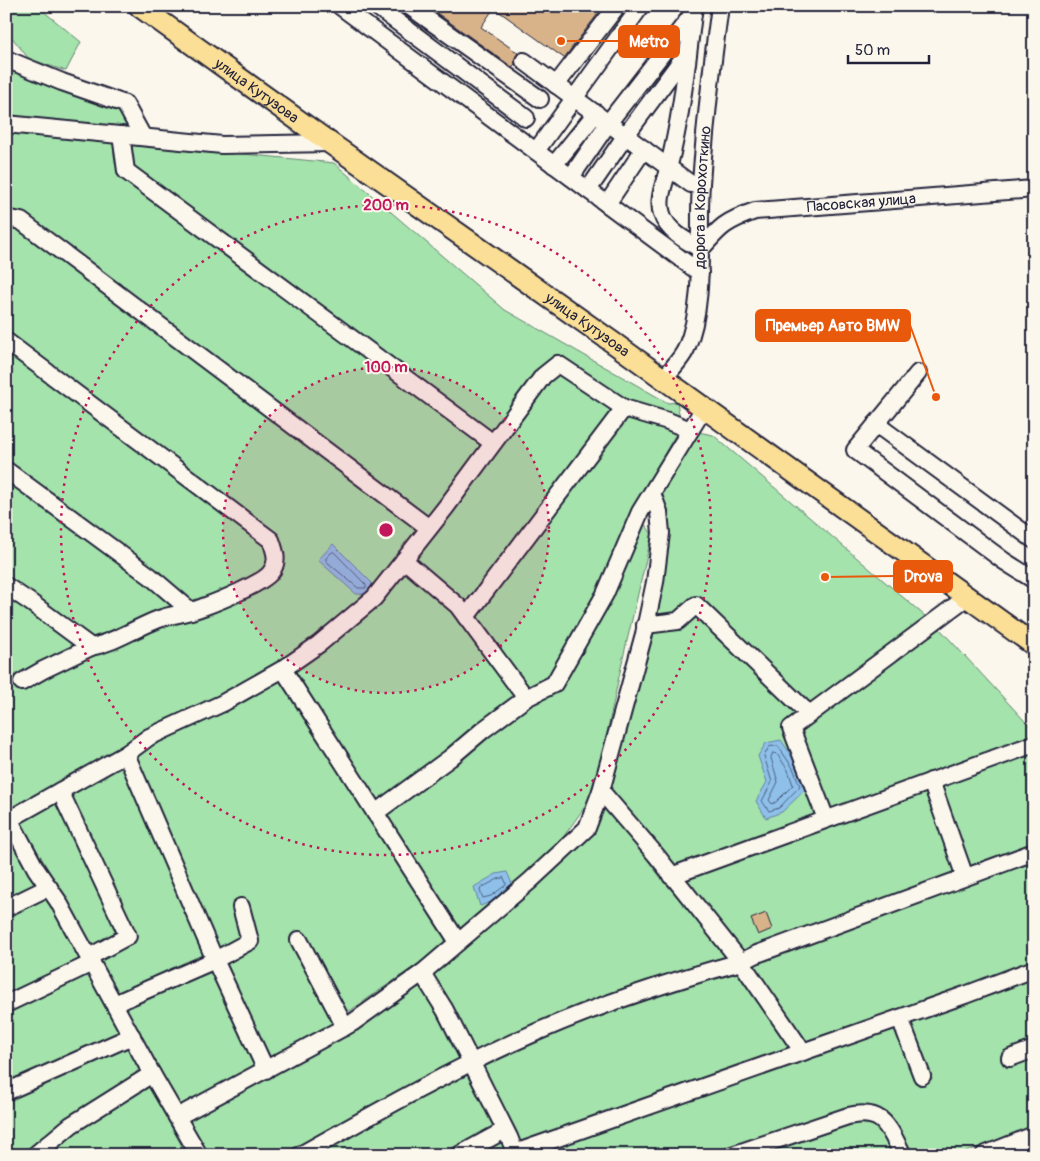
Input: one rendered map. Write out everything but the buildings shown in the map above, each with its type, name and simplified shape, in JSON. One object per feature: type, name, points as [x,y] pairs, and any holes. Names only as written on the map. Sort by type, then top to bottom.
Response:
[{"type":"main road","name":"улица Кутузова","points":[[139,6],[615,344],[1034,645]]},
{"type":"street","points":[[340,6],[700,273]]},
{"type":"street","points":[[376,6],[526,118]]},
{"type":"street","points":[[409,6],[540,99]]},
{"type":"street","points":[[514,135],[540,99],[555,84],[617,6]]},
{"type":"street","points":[[536,152],[641,6]]},
{"type":"street","name":"дорога в Корохоткино","points":[[663,380],[685,351],[694,322],[700,273],[701,249],[699,228],[701,185],[720,6]]},
{"type":"street","points":[[693,10],[680,112],[669,167],[660,198],[662,214],[670,228],[687,242],[701,249]]},
{"type":"street","points":[[571,177],[609,122],[693,10]]},
{"type":"street","points":[[588,190],[626,135],[688,52]]},
{"type":"street","points":[[6,59],[62,82],[125,104],[143,137]]},
{"type":"street","points":[[524,62],[692,184],[701,185]]},
{"type":"street","points":[[554,165],[596,113]]},
{"type":"street","points":[[6,124],[222,145],[330,143]]},
{"type":"street","points":[[122,135],[126,172],[494,443]]},
{"type":"street","points":[[607,204],[644,149]]},
{"type":"street","name":"Пасовская улица","points":[[701,249],[720,227],[735,218],[755,211],[1034,190]]},
{"type":"street","points":[[648,234],[662,214]]},
{"type":"street","points":[[6,218],[21,221],[429,528]]},
{"type":"street","points":[[6,341],[270,540],[276,562],[271,574],[255,584],[203,608],[159,619],[106,644],[91,647],[22,682]]},
{"type":"street","points":[[199,1155],[152,1074],[58,901],[36,869],[8,816],[60,791],[126,754],[149,737],[223,703],[283,669],[319,644],[374,598],[494,443],[543,376],[558,364],[624,408],[668,421],[690,430]]},
{"type":"street","points":[[918,373],[855,450],[1004,561],[1034,580]]},
{"type":"street","points":[[466,617],[624,408]]},
{"type":"street","points":[[375,813],[450,758],[483,730],[526,698],[554,684],[604,594],[640,512],[704,408]]},
{"type":"street","points":[[876,424],[1034,540]]},
{"type":"street","points":[[6,470],[150,576],[191,611]]},
{"type":"street","points":[[177,1117],[345,1027],[422,973],[530,881],[586,828],[601,791],[646,625],[655,582],[661,533],[659,512],[652,493]]},
{"type":"street","points":[[404,560],[458,606],[526,698]]},
{"type":"street","points":[[6,586],[91,647]]},
{"type":"street","points":[[826,819],[791,728],[967,597]]},
{"type":"street","points":[[646,625],[678,622],[696,605],[809,714]]},
{"type":"street","points":[[283,669],[458,942]]},
{"type":"street","points":[[671,876],[1034,744]]},
{"type":"street","points":[[126,754],[215,960],[266,1070]]},
{"type":"street","points":[[931,781],[966,877]]},
{"type":"street","points":[[6,1004],[90,960],[128,936],[60,791]]},
{"type":"street","points":[[601,791],[742,962],[803,1052]]},
{"type":"street","points":[[300,1155],[470,1063],[514,1042],[626,996],[742,962],[757,954],[1034,852]]},
{"type":"street","points":[[6,908],[49,887]]},
{"type":"street","points":[[114,1004],[215,960],[250,941],[241,907]]},
{"type":"street","points":[[299,940],[345,1027]]},
{"type":"street","points":[[422,973],[445,1010],[516,1154],[1034,969]]},
{"type":"street","points":[[900,1018],[922,1076]]},
{"type":"street","points":[[6,1092],[132,1036]]},
{"type":"street","points":[[1010,1058],[1034,1049]]},
{"type":"street","points":[[35,1155],[71,1125],[152,1074]]},
{"type":"street","points":[[732,1155],[848,1116],[863,1113],[882,1120],[904,1155]]},
{"type":"street","points":[[460,1155],[505,1130]]},
{"type":"street","points":[[984,1155],[1034,1135]]},
{"type":"green space","points":[[9,6],[37,6],[81,42],[66,71],[29,59],[6,30],[6,10]]},
{"type":"green space","points":[[6,68],[119,109],[133,131],[6,118]]},
{"type":"green space","points":[[6,133],[101,140],[334,163],[505,310],[668,403],[677,402],[681,425],[633,508],[652,534],[594,794],[544,864],[418,964],[322,1030],[220,1093],[178,1106],[86,936],[6,796]]},
{"type":"green space","points":[[693,431],[713,435],[925,616],[899,642],[810,706],[697,600],[682,613],[654,616],[669,532],[651,505]]},
{"type":"green space","points":[[697,614],[800,713],[785,725],[821,817],[670,871],[606,789],[650,631],[676,630]]},
{"type":"green space","points":[[940,629],[1034,731],[1034,738],[830,812],[798,730]]},
{"type":"green space","points":[[1034,753],[1034,848],[968,873],[937,784]]},
{"type":"green space","points":[[929,787],[959,874],[741,955],[678,878]]},
{"type":"green space","points":[[604,800],[661,878],[730,958],[475,1054],[429,972]]},
{"type":"green space","points":[[6,823],[58,916],[139,1069],[119,1091],[30,1155],[6,1155]]},
{"type":"green space","points":[[1034,858],[1034,962],[803,1042],[751,966],[876,915]]},
{"type":"green space","points":[[736,971],[791,1049],[519,1145],[482,1067],[626,1005]]},
{"type":"green space","points":[[1034,978],[1034,1042],[1003,1055],[1006,1068],[1034,1058],[1034,1126],[958,1155],[913,1155],[889,1117],[875,1108],[867,1107],[847,1110],[721,1155],[535,1155],[894,1027],[919,1086],[932,1079],[911,1022],[995,994]]},
{"type":"green space","points":[[418,981],[463,1062],[290,1155],[203,1155],[185,1123],[352,1029]]},
{"type":"green space","points":[[465,1070],[497,1129],[450,1155],[309,1155]]},
{"type":"green space","points":[[149,1087],[187,1155],[47,1155],[65,1139]]},
{"type":"green space","points":[[859,1123],[877,1126],[892,1155],[759,1155],[829,1131]]},
{"type":"green space","points":[[502,1140],[507,1155],[468,1155]]},
{"type":"water","points":[[333,544],[372,583],[371,594],[356,594],[318,560]]},
{"type":"water","points":[[781,740],[798,765],[807,788],[782,812],[766,818],[756,801],[767,782],[758,756],[766,743]]},
{"type":"water","points":[[507,872],[513,886],[494,901],[480,906],[474,887],[496,874]]},
{"type":"place","name":"Metro","points":[[561,41]]},
{"type":"place","name":"Премьер Авто BMW","points":[[936,397]]},
{"type":"place","name":"Drova","points":[[825,577]]}]
